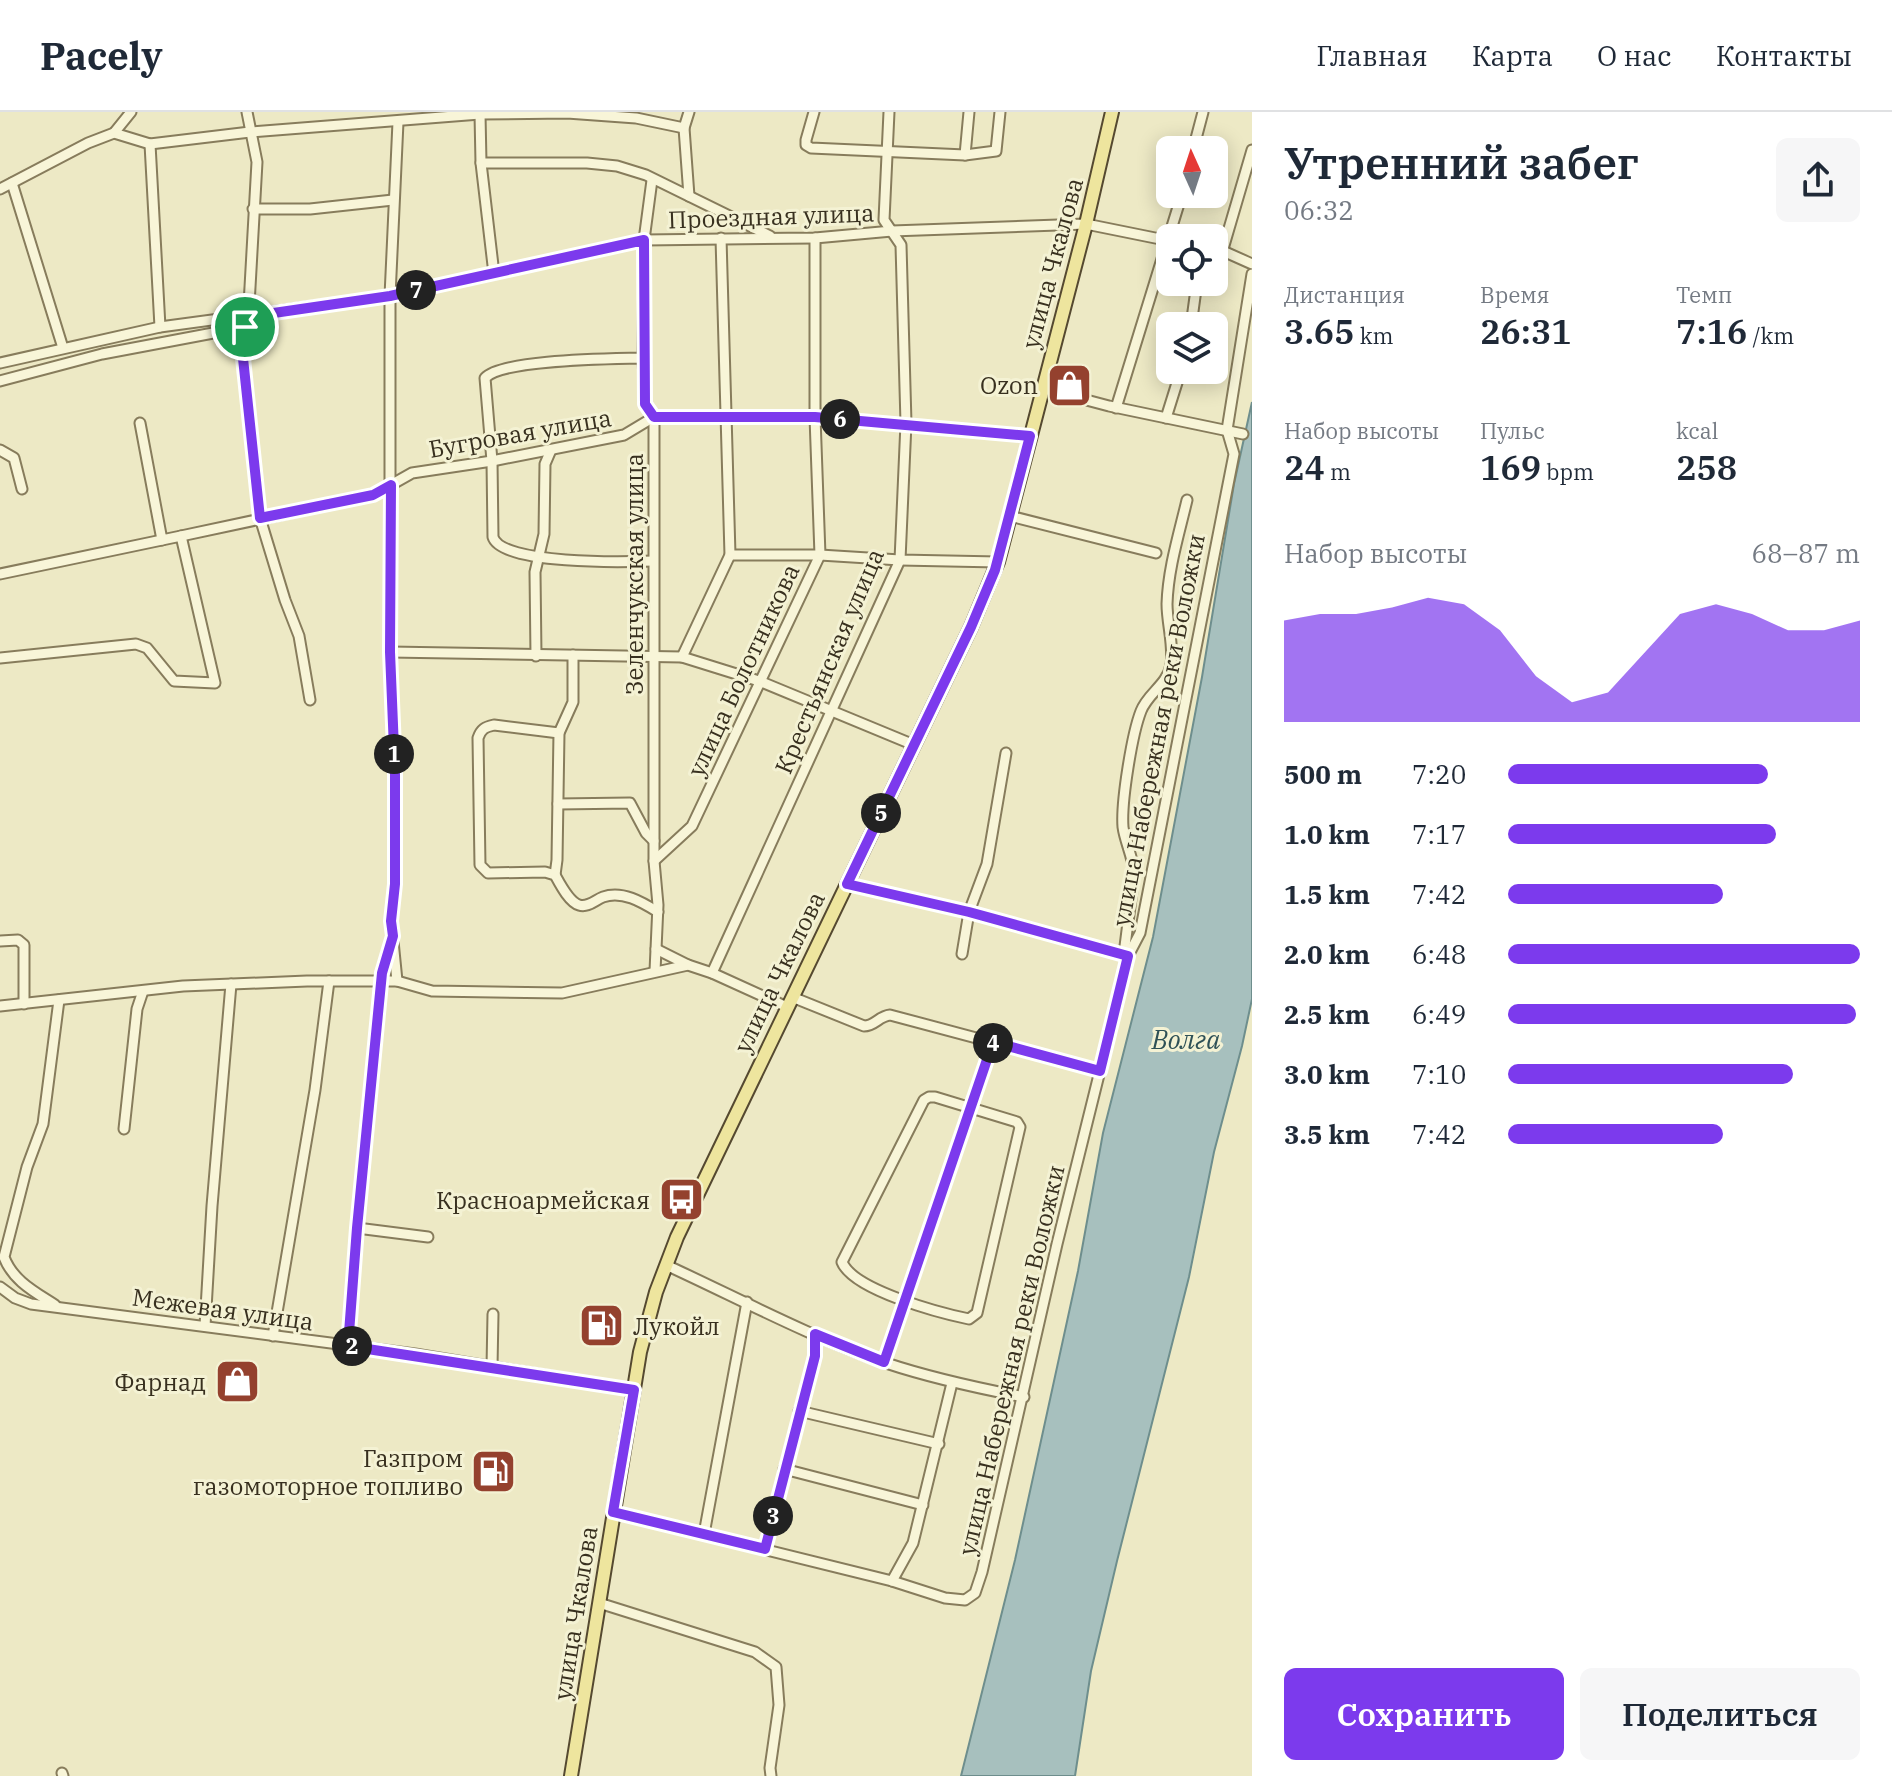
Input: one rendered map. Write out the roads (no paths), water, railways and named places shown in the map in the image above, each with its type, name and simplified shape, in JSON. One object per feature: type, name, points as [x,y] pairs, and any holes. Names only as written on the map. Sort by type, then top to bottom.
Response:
[{"type":"main road","name":"улица Чкалова","points":[[571,1776],[634,1390],[646,1327],[666,1265],[971,627],[998,562],[1112,112]]},
{"type":"street","points":[[0,189],[88,143],[114,133],[131,112]]},
{"type":"street","points":[[247,112],[257,162],[249,305],[242,349],[260,518],[299,636],[310,700]]},
{"type":"street","points":[[689,112],[684,128],[689,196]]},
{"type":"street","points":[[814,112],[806,145],[811,148],[965,155],[996,151],[1000,112]]},
{"type":"street","name":"Крестьянская улица","points":[[712,973],[900,560],[906,423],[901,245],[884,220],[889,112]]},
{"type":"street","points":[[965,155],[969,112]]},
{"type":"street","points":[[1197,136],[1203,112]]},
{"type":"street","points":[[114,133],[150,144],[250,132],[480,114],[567,113],[636,118],[684,128]]},
{"type":"street","points":[[480,114],[481,163],[494,274]]},
{"type":"street","points":[[397,981],[393,936],[395,773],[390,652],[390,296],[398,122]]},
{"type":"street","points":[[150,144],[160,327]]},
{"type":"street","points":[[1227,224],[1252,150]]},
{"type":"street","points":[[481,163],[601,163],[646,175],[773,237]]},
{"type":"street","name":"Зеленчукская улица","points":[[652,180],[644,240],[643,358],[645,404],[654,417],[654,861],[658,912],[655,971]]},
{"type":"street","points":[[12,183],[63,348]]},
{"type":"street","points":[[253,209],[310,209],[393,200]]},
{"type":"street","name":"Проездная улица","points":[[0,381],[102,354],[246,322],[390,296],[644,240],[815,238],[892,231],[1086,224],[1156,239]]},
{"type":"street","points":[[682,657],[730,555],[721,238]]},
{"type":"street","name":"улица Болотникова","points":[[654,861],[692,826],[820,555],[815,417],[815,238]]},
{"type":"street","points":[[1228,252],[1252,264]]},
{"type":"street","name":"улица Набережная реки Воложки","points":[[892,1581],[960,1601],[969,1599],[975,1593],[982,1572],[1126,955],[1140,933],[1234,454],[1227,430],[1252,274]]},
{"type":"street","points":[[1116,408],[1156,280]]},
{"type":"street","name":"Проездная улица","points":[[0,363],[160,327],[246,322]]},
{"type":"street","points":[[643,358],[561,361],[488,374],[484,394],[492,461],[493,541],[504,550],[539,557],[613,563],[653,561]]},
{"type":"street","points":[[1166,418],[1177,384]]},
{"type":"street","points":[[1041,388],[1116,408],[1243,434]]},
{"type":"street","points":[[654,417],[815,417],[1030,436]]},
{"type":"street","name":"Бугровая улица","points":[[260,518],[373,495],[412,473],[624,435],[654,417]]},
{"type":"street","points":[[140,423],[162,540]]},
{"type":"street","points":[[0,450],[14,458],[22,489]]},
{"type":"street","points":[[536,656],[535,572],[544,534],[545,464],[551,450]]},
{"type":"street","points":[[847,884],[969,912],[1126,955],[1134,875],[1134,863],[1123,824],[1130,761],[1142,708],[1162,685],[1170,669],[1172,658],[1167,603],[1187,500]]},
{"type":"street","points":[[1010,516],[1156,553]]},
{"type":"street","points":[[0,574],[260,518]]},
{"type":"street","points":[[0,658],[136,644],[147,648],[174,681],[215,683],[181,536]]},
{"type":"street","points":[[730,555],[998,562]]},
{"type":"street","points":[[390,652],[682,657],[759,681],[914,745]]},
{"type":"street","points":[[573,655],[573,702],[559,733],[555,875],[573,902],[579,905],[587,906],[609,896],[621,896],[638,900],[658,912]]},
{"type":"street","points":[[555,875],[545,872],[488,873],[483,869],[480,862],[478,738],[484,728],[494,725],[559,733]]},
{"type":"street","points":[[962,954],[969,912],[987,864],[1006,753]]},
{"type":"street","points":[[558,804],[630,803],[641,825],[654,841]]},
{"type":"street","points":[[348,1346],[381,983],[393,936]]},
{"type":"street","points":[[0,941],[18,940],[24,945],[24,1004]]},
{"type":"street","points":[[656,949],[688,965],[864,1026],[873,1025],[882,1016],[890,1015],[1100,1071]]},
{"type":"street","points":[[0,1006],[231,984],[329,981],[397,981],[432,991],[562,993],[688,965]]},
{"type":"street","points":[[273,1336],[315,1090],[329,981]]},
{"type":"street","points":[[205,1326],[231,984]]},
{"type":"street","points":[[124,1129],[137,1009],[143,991]]},
{"type":"street","points":[[59,1000],[43,1124],[2,1254],[20,1282],[59,1307]]},
{"type":"street","points":[[884,1362],[993,1042]]},
{"type":"street","points":[[935,1097],[971,1108],[1017,1122],[1020,1127],[977,1313],[969,1319],[903,1302],[851,1276],[844,1268],[843,1257],[924,1100],[935,1097]]},
{"type":"street","points":[[357,1228],[428,1237]]},
{"type":"street","points":[[666,1265],[815,1334],[884,1362],[952,1383],[1024,1397]]},
{"type":"street","name":"Межевая улица","points":[[0,1287],[23,1301],[59,1307],[348,1346],[634,1390]]},
{"type":"street","points":[[704,1534],[747,1302]]},
{"type":"street","points":[[492,1367],[493,1314]]},
{"type":"street","points":[[765,1549],[815,1356],[815,1334]]},
{"type":"street","points":[[613,1512],[892,1581],[913,1543],[952,1383]]},
{"type":"street","points":[[799,1411],[939,1444]]},
{"type":"street","points":[[784,1469],[923,1505]]},
{"type":"street","points":[[599,1603],[755,1652],[776,1667],[779,1705],[771,1776]]},
{"type":"water","name":"Волга","points":[[1252,402],[1252,999],[1214,1152],[1189,1277],[1091,1671],[1075,1776],[961,1776],[1015,1560],[1078,1271],[1103,1133],[1153,937],[1202,677],[1234,484]]},
{"type":"place","name":"Ozon","points":[[1069,385]]},
{"type":"place","name":"Красноармейская","points":[[681,1200]]},
{"type":"place","name":"Лукойл","points":[[602,1326]]},
{"type":"place","name":"Фарнад","points":[[237,1382]]},
{"type":"place","name":"Газпром газомоторное топливо","points":[[494,1472]]}]
